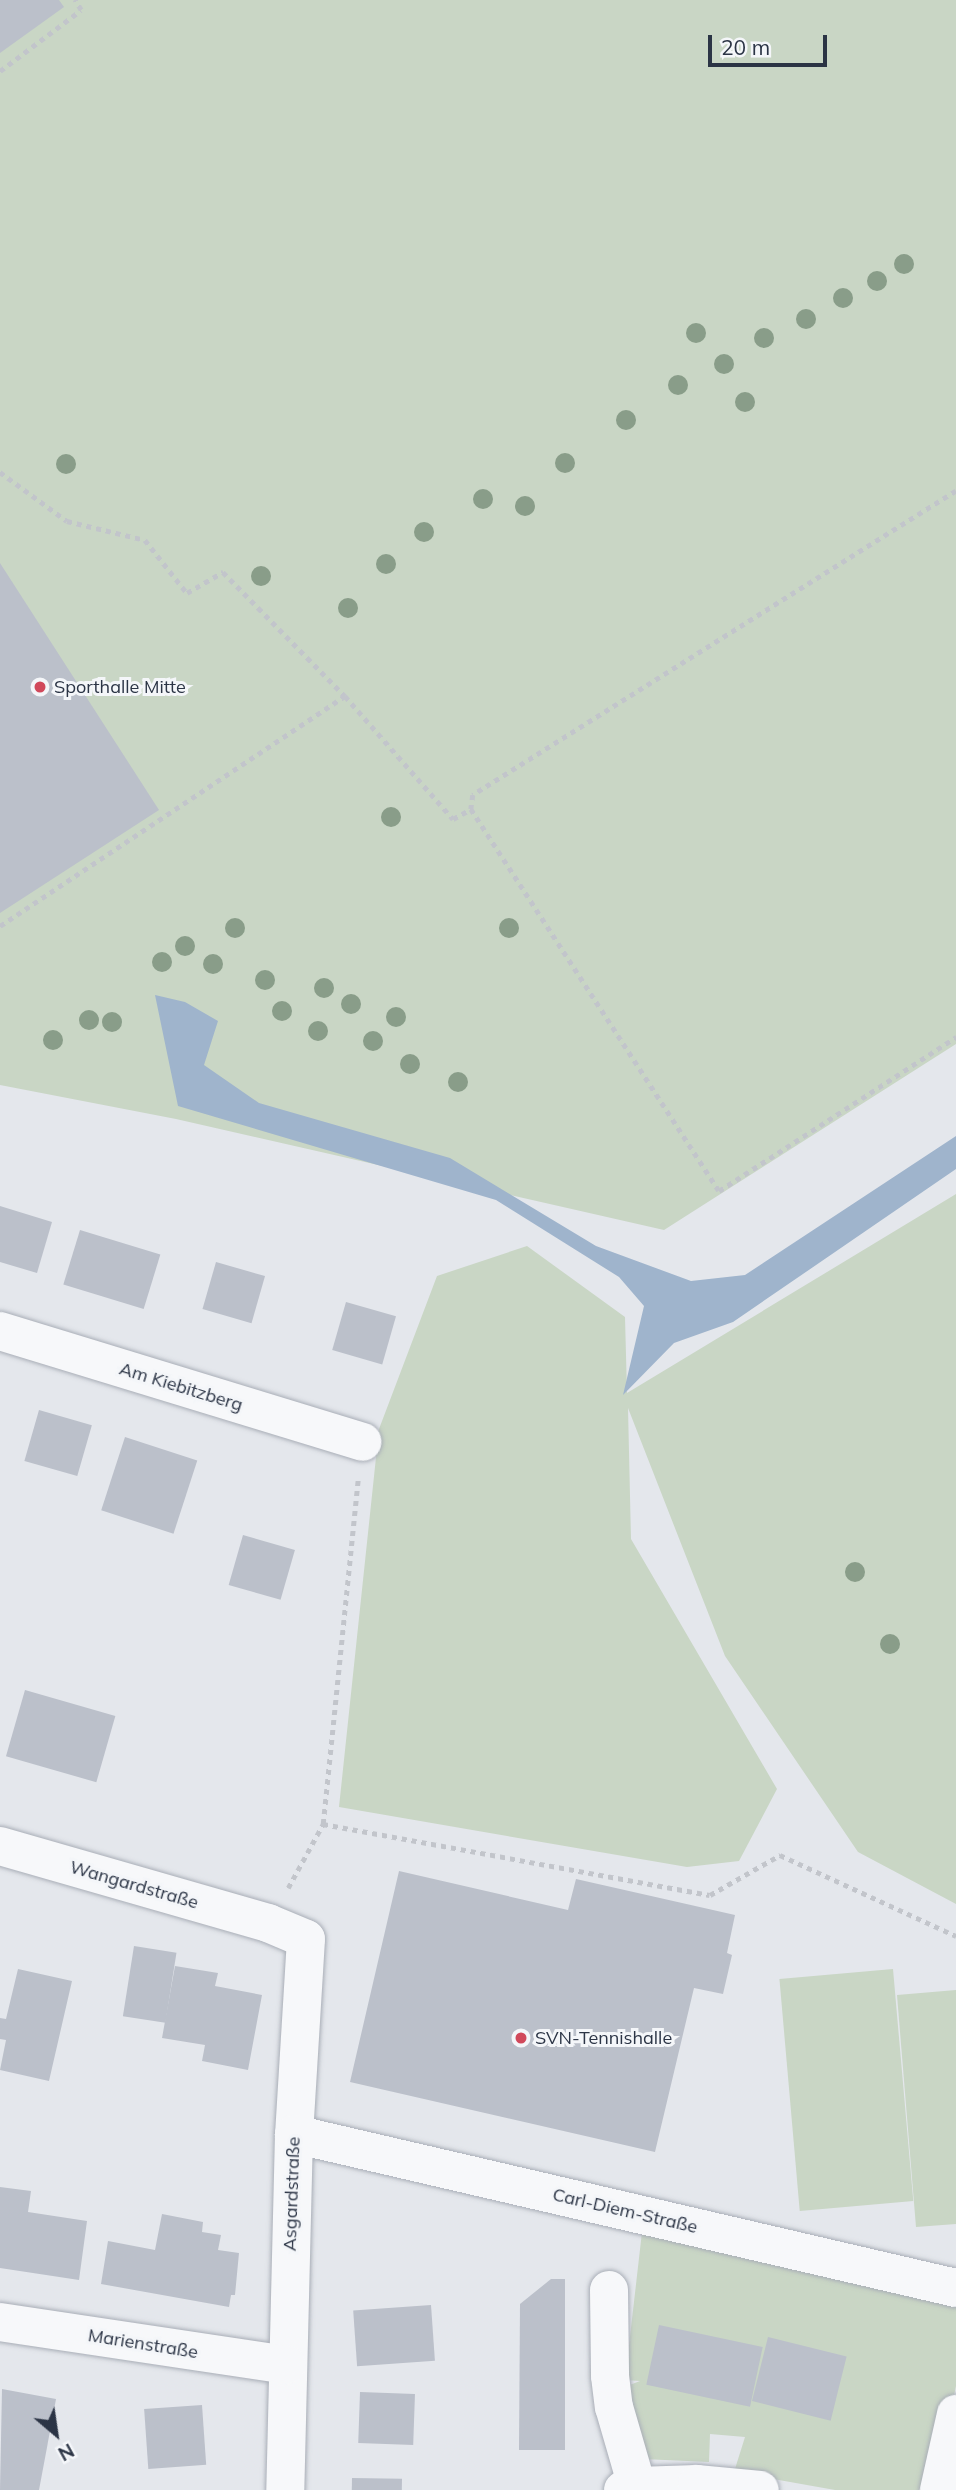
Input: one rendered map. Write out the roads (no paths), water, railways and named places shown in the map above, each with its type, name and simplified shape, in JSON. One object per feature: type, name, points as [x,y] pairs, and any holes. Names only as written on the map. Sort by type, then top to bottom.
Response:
[{"type":"street","name":"Am Kiebitzberg","points":[[0,1331],[362,1442]]},
{"type":"street","name":"Wangardstraße","points":[[0,1846],[268,1923]]},
{"type":"street","name":"Asgardstraße","points":[[268,1923],[306,1939],[294,2134],[285,2490]]},
{"type":"street","name":"Carl-Diem-Straße","points":[[294,2134],[956,2288]]},
{"type":"street","points":[[609,2290],[610,2376],[630,2488],[697,2484],[760,2490]]},
{"type":"street","name":"Marienstraße","points":[[0,2322],[287,2365]]},
{"type":"street","points":[[939,2490],[956,2414]]},
{"type":"water","points":[[155,995],[185,1002],[218,1021],[204,1065],[259,1103],[450,1158],[596,1246],[691,1281],[745,1275],[956,1136],[956,1169],[733,1322],[674,1343],[623,1395],[644,1306],[619,1277],[496,1200],[178,1106]]},
{"type":"place","name":"Sporthalle Mitte","points":[[40,687]]},
{"type":"place","name":"SVN-Tennishalle","points":[[521,2038]]}]
